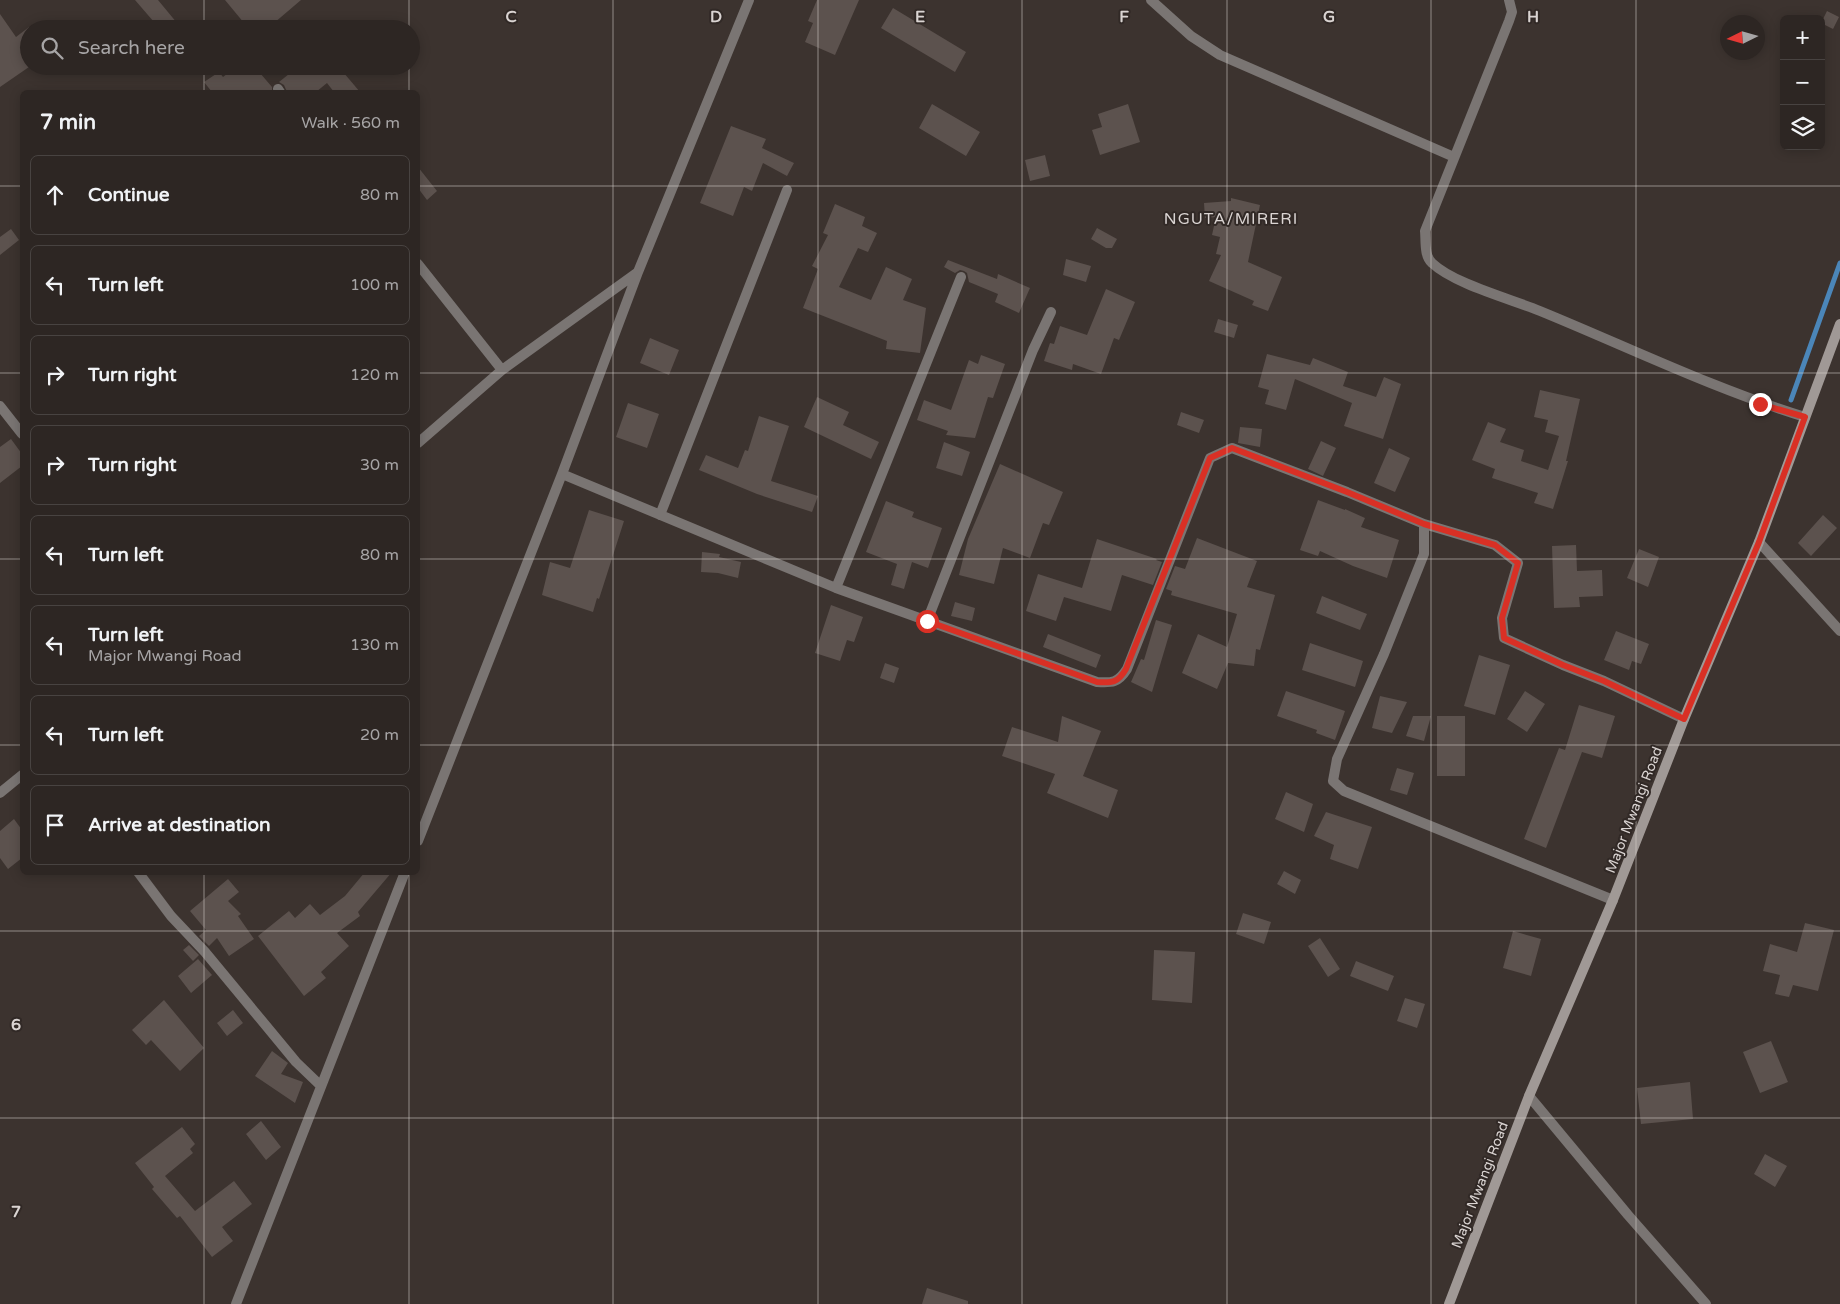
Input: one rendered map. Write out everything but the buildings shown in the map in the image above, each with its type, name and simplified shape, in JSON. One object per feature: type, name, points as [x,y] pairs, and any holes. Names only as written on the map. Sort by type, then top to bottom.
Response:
[{"type":"street","points":[[420,836],[562,474],[638,272],[749,0]]},
{"type":"street","points":[[1151,0],[1191,36],[1220,55],[1454,157]]},
{"type":"street","points":[[1509,0],[1512,12],[1509,21],[1425,231],[1426,250],[1431,262],[1445,272],[1469,284],[1538,310],[1760,404],[1805,417]]},
{"type":"street","points":[[660,515],[787,190]]},
{"type":"street","points":[[420,267],[502,370]]},
{"type":"street","points":[[420,440],[502,370],[638,272]]},
{"type":"street","points":[[836,588],[961,278]]},
{"type":"street","points":[[927,621],[1033,350],[1051,312]]},
{"type":"street","name":"Major Mwangi Road","points":[[1449,1304],[1529,1096],[1614,900],[1684,719],[1759,542],[1840,324]]},
{"type":"street","points":[[0,406],[20,431]]},
{"type":"street","points":[[562,474],[836,588],[1097,682],[1111,683],[1121,678],[1126,669],[1210,458],[1232,448],[1424,524],[1495,545],[1518,563],[1502,618],[1504,638],[1604,681],[1684,719]]},
{"type":"street","points":[[1424,524],[1424,554],[1384,654],[1337,758],[1333,781],[1344,791],[1614,900]]},
{"type":"street","points":[[1759,542],[1840,631]]},
{"type":"street","points":[[0,793],[20,777]]},
{"type":"street","points":[[140,875],[172,916],[205,952],[296,1062],[321,1086]]},
{"type":"street","points":[[236,1304],[404,875]]},
{"type":"street","points":[[1529,1096],[1628,1215],[1706,1304]]},
{"type":"waterway","points":[[1791,400],[1840,263]]},
{"type":"district","name":"NGUTA/MIRERI","points":[[1231,219]]},
{"type":"route","points":[[927,621],[1097,682],[1111,683],[1121,678],[1210,458],[1232,448],[1424,524],[1495,545],[1518,563],[1502,618],[1504,638],[1604,681],[1684,719],[1759,542],[1805,417],[1760,404]]}]
